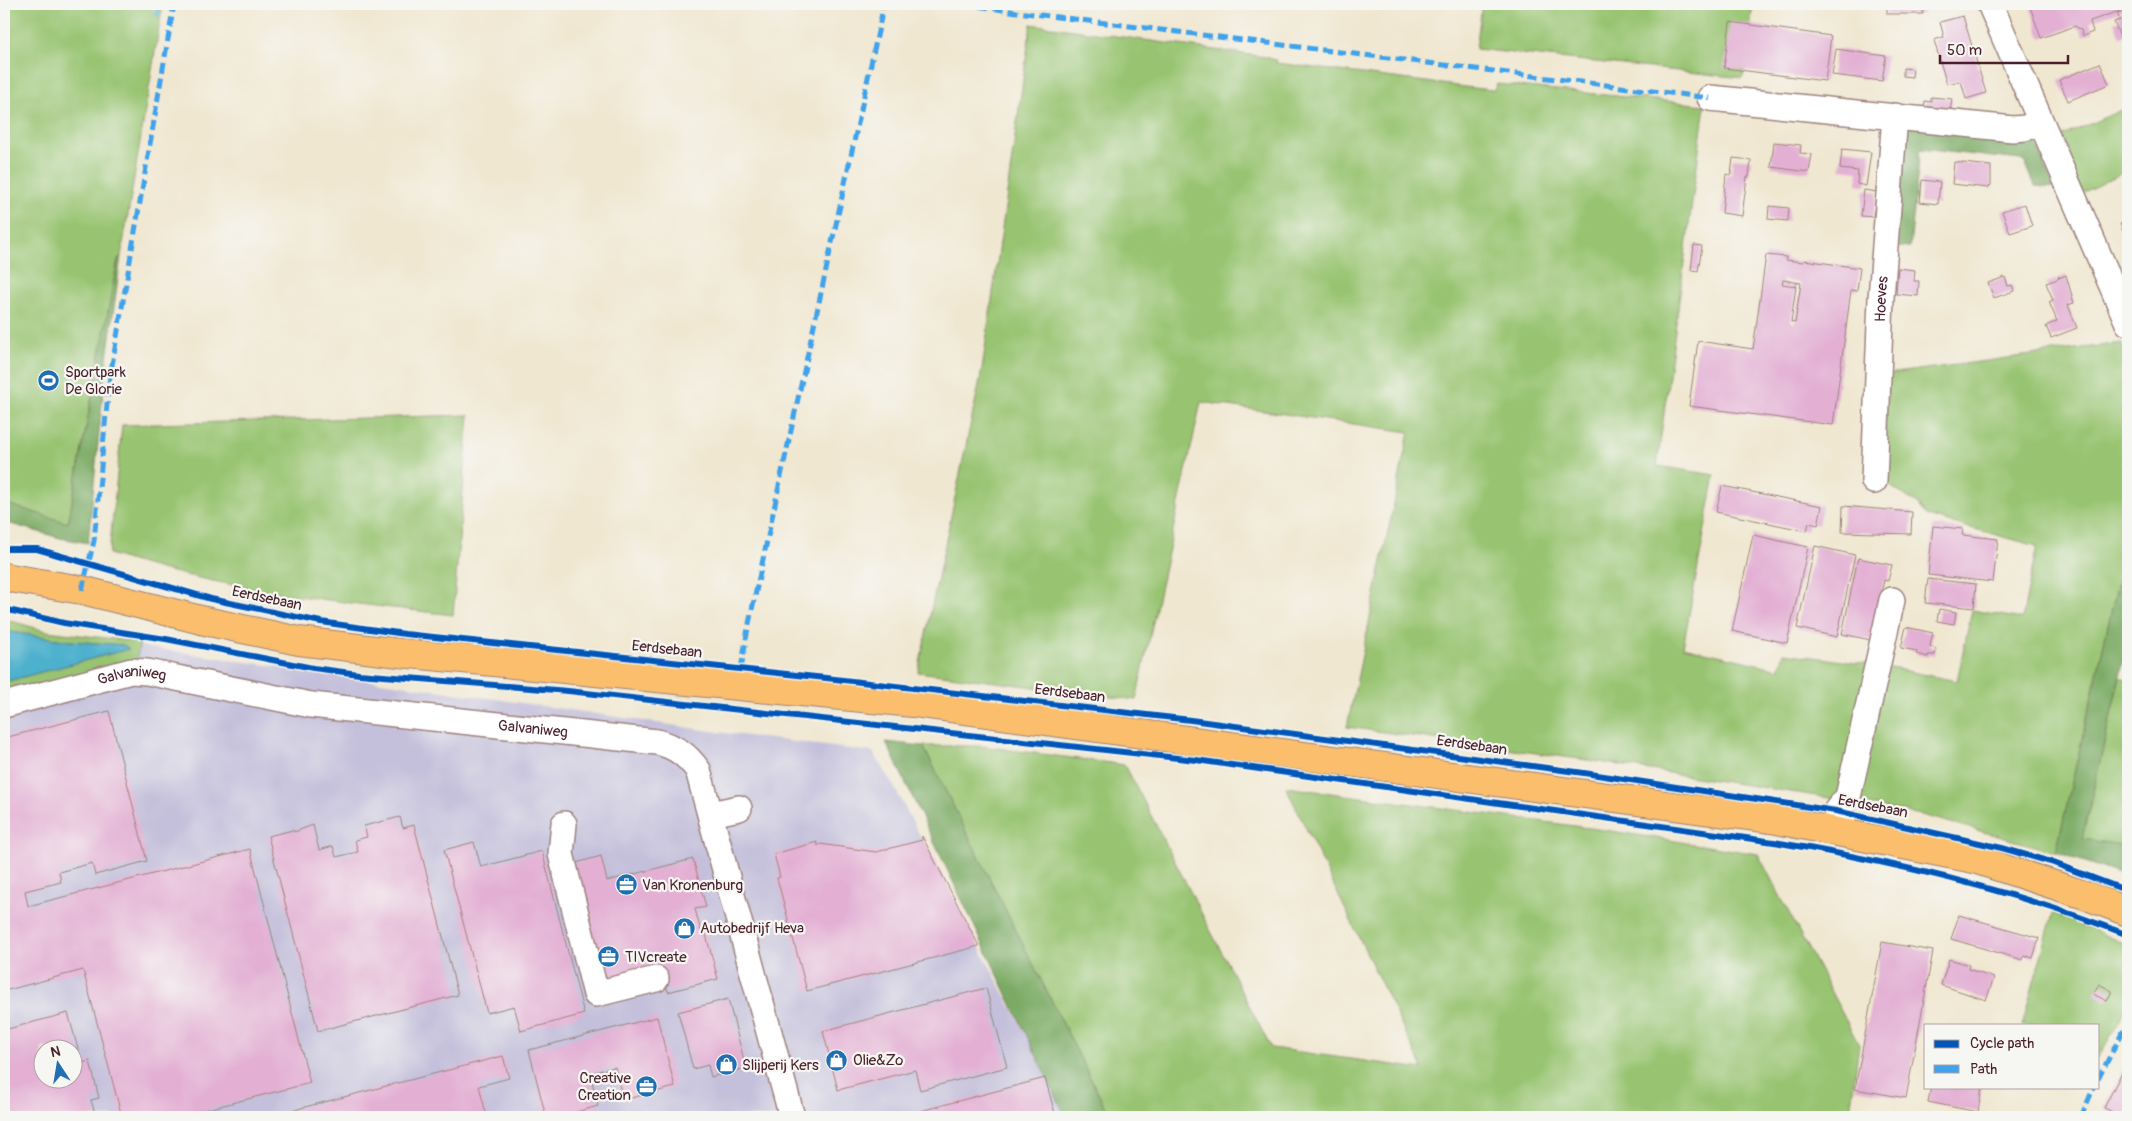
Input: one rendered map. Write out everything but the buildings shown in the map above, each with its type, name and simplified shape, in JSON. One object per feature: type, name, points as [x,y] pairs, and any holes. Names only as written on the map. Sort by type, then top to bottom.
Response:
[{"type":"main road","name":"Eerdsebaan","points":[[4,577],[82,590],[206,621],[299,641],[410,654],[914,703],[1767,819],[1974,859],[2085,895],[2128,912]]},
{"type":"street","points":[[1990,4],[2128,323]]},
{"type":"street","points":[[1710,98],[2013,129],[2025,128],[2040,122]]},
{"type":"street","name":"Hoeves","points":[[1874,481],[1881,298],[1895,116]]},
{"type":"street","points":[[1841,833],[1843,823],[1836,812],[1848,797],[1892,600]]},
{"type":"street","name":"Galvaniweg","points":[[4,704],[131,671],[147,672],[311,705],[657,742],[675,747],[687,756],[698,770],[711,814],[786,1116]]},
{"type":"street","points":[[711,814],[739,808]]},
{"type":"street","points":[[564,824],[561,854],[596,994],[656,979]]},
{"type":"shaded area","points":[[4,626],[725,733],[873,752],[893,785],[1070,1117],[4,1117]]},
{"type":"green space","name":"Sportpark De Glorie","points":[[4,4],[163,4],[121,256],[118,259],[68,523],[4,503]]},
{"type":"green space","points":[[1482,4],[1753,4],[1743,78],[1476,49]]},
{"type":"green space","points":[[1031,24],[1265,57],[1276,60],[1276,63],[1473,88],[1494,90],[1497,84],[1705,105],[1657,466],[1715,475],[1683,647],[1779,669],[1784,653],[1886,667],[1957,681],[1972,610],[2022,619],[2037,546],[1927,516],[1918,504],[1882,481],[1888,374],[2121,343],[2128,360],[2128,571],[2121,569],[2056,852],[1922,815],[1842,800],[1587,760],[1347,727],[1409,432],[1201,402],[1136,700],[918,672],[982,370]]},
{"type":"green space","points":[[2128,107],[2128,170],[2082,193],[2058,138]]},
{"type":"green space","points":[[1905,125],[2034,138],[2054,188],[2035,186],[2026,164],[2021,160],[1920,149],[1910,248],[1895,247]]},
{"type":"green space","points":[[121,256],[105,373],[88,543],[60,538],[4,522],[4,503],[68,523],[118,259]]},
{"type":"green space","points":[[469,415],[453,615],[279,593],[192,576],[109,554],[122,425]]},
{"type":"green space","points":[[2121,569],[2128,571],[2128,641],[2082,839],[2128,846],[2128,877],[2056,852]]},
{"type":"green space","points":[[4,619],[46,631],[140,642],[136,661],[4,694],[4,682],[128,648],[123,645],[70,641],[4,631]]},
{"type":"green space","points":[[2120,677],[2128,681],[2128,846],[2082,839]]},
{"type":"green space","points":[[886,742],[923,746],[1110,1117],[1066,1117]]},
{"type":"green space","points":[[923,746],[981,746],[1125,765],[1271,1048],[1423,1069],[1286,787],[1611,831],[1758,854],[1859,1045],[1850,1111],[1880,1117],[1110,1117]]},
{"type":"green space","points":[[2053,913],[2128,945],[2128,1006],[2100,1055],[2100,1024],[2022,1024]]},
{"type":"water","points":[[4,631],[70,641],[123,645],[129,649],[4,682]]},
{"type":"waterway","points":[[157,14],[160,4]]},
{"type":"marked path","points":[[82,590],[94,541],[109,383],[174,4]]},
{"type":"marked path","points":[[741,669],[748,628],[884,4]]},
{"type":"marked path","points":[[964,4],[1710,98]]},
{"type":"marked path","points":[[2100,1075],[2128,1022]]},
{"type":"marked path","points":[[2081,1117],[2094,1088]]},
{"type":"cycle path","points":[[4,549],[37,549],[211,599],[321,622],[405,634],[826,678],[1191,720],[1584,773],[1836,811],[2002,848],[2051,862],[2128,891]]},
{"type":"cycle path","points":[[4,609],[64,623],[166,639],[313,668],[359,674],[568,691],[1196,760],[1774,842],[1909,868],[1954,879],[2042,904],[2128,935]]},
{"type":"place","name":"Sportpark De Glorie","points":[[49,381]]},
{"type":"place","name":"Van Kronenburg","points":[[626,885]]},
{"type":"place","name":"Autobedrijf Heva","points":[[684,928]]},
{"type":"place","name":"TIVcreate","points":[[609,957]]},
{"type":"place","name":"Olie&Zo","points":[[837,1060]]},
{"type":"place","name":"Slijperij Kers","points":[[726,1065]]},
{"type":"place","name":"Creative Creation","points":[[647,1087]]}]
